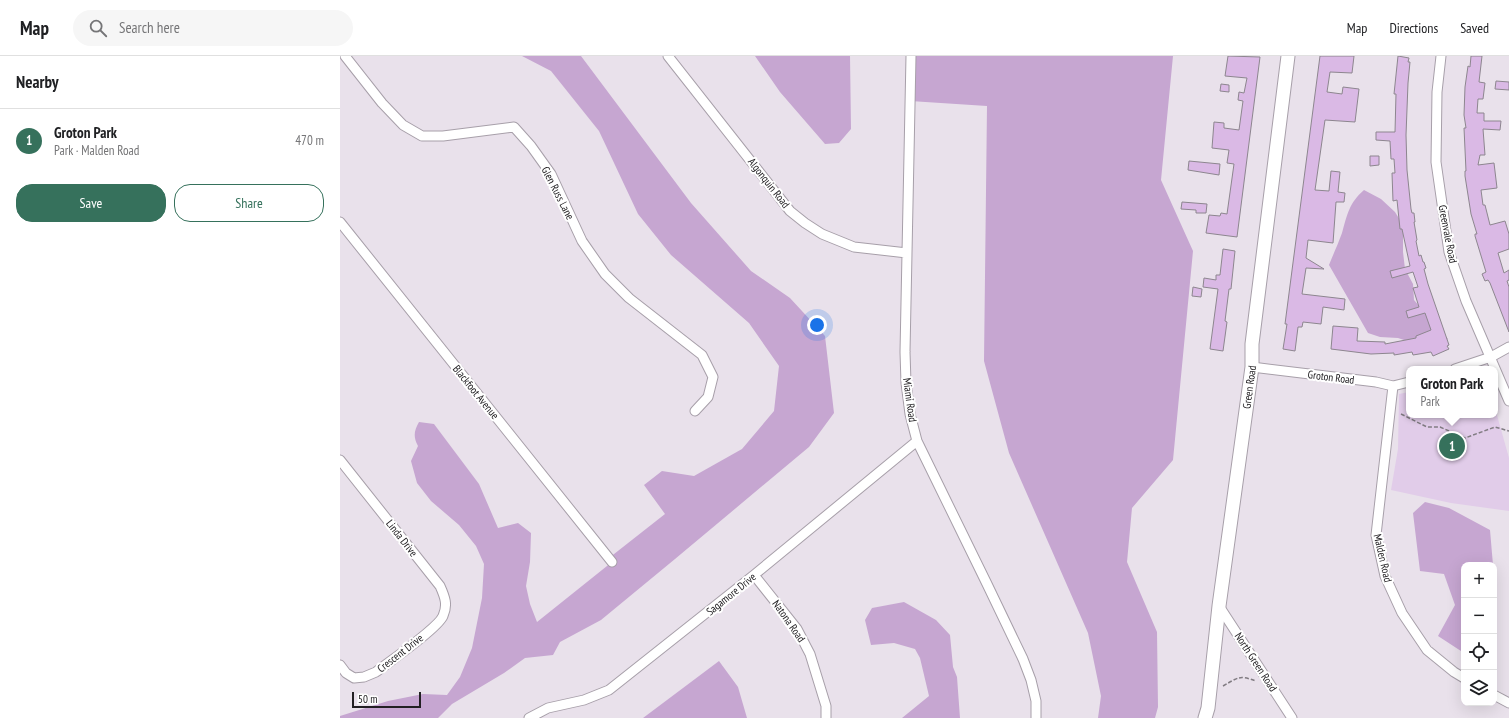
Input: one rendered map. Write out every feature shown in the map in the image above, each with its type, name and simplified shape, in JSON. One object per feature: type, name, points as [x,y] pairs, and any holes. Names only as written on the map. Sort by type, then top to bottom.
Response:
[{"type":"main road","name":"Green Road","points":[[1205,718],[1208,708],[1219,606],[1252,367],[1252,344],[1288,56]]},
{"type":"street","name":"Glen Russ Lane","points":[[345,56],[382,103],[403,125],[422,136],[443,136],[514,127],[531,146],[551,174],[582,241],[605,274],[629,298],[702,355],[713,377],[708,397],[695,411]]},
{"type":"street","name":"Algonquin Road","points":[[668,56],[790,211],[804,223],[822,234],[854,247],[907,253]]},
{"type":"street","name":"Miami Road","points":[[911,56],[905,352],[906,383],[910,414],[917,442],[988,584],[1023,659],[1031,680],[1036,701],[1036,718]]},
{"type":"street","name":"Greenvale Road","points":[[1441,56],[1437,92],[1436,162],[1449,252],[1466,301],[1495,366]]},
{"type":"street","name":"Blackfoot Avenue","points":[[340,222],[612,562]]},
{"type":"street","points":[[1463,366],[1491,356],[1509,347]]},
{"type":"street","name":"Groton Road","points":[[1252,367],[1376,382],[1394,386],[1406,383]]},
{"type":"street","name":"Greenvale Road","points":[[1498,374],[1509,401]]},
{"type":"street","name":"Malden Road","points":[[1394,386],[1376,535],[1385,576],[1402,613],[1427,650],[1461,676]]},
{"type":"street","name":"Sagamore Drive","points":[[529,718],[548,708],[584,700],[609,690],[754,575],[917,442]]},
{"type":"street","name":"Linda Drive","points":[[340,460],[440,586],[446,598],[446,608],[439,623]]},
{"type":"street","name":"Natona Road","points":[[754,575],[797,629],[810,654],[826,706],[826,718]]},
{"type":"street","name":"North Green Road","points":[[1219,606],[1292,718]]},
{"type":"street","name":"Crescent Drive","points":[[340,665],[346,673],[354,678],[364,677],[376,672],[439,623]]},
{"type":"street","points":[[1497,697],[1509,703]]},
{"type":"path","points":[[1401,414],[1406,416]]},
{"type":"path","points":[[1409,418],[1427,427],[1440,426],[1465,438],[1495,427],[1509,431]]},
{"type":"path","points":[[1224,686],[1235,679],[1244,676],[1256,681]]},
{"type":"shaded area","points":[[522,56],[581,56],[691,203],[751,271],[790,298],[825,336],[834,413],[809,447],[601,620],[560,642],[553,655],[525,658],[504,673],[452,704],[438,718],[340,718],[340,716],[388,701],[423,694],[447,695],[460,677],[472,648],[482,598],[484,564],[476,546],[459,525],[431,501],[417,483],[411,461],[418,446],[415,440],[415,434],[419,422],[434,424],[479,484],[498,528],[518,523],[531,533],[530,562],[526,586],[530,604],[537,622],[612,562],[609,558],[665,514],[644,485],[662,471],[694,476],[742,449],[774,411],[779,366],[749,323],[671,255],[638,214],[599,131],[551,71]]},
{"type":"shaded area","points":[[755,56],[850,56],[851,129],[839,143],[825,144],[780,92]]},
{"type":"shaded area","points":[[911,56],[1173,56],[1161,180],[1193,251],[1173,460],[1132,508],[1127,562],[1157,632],[1158,707],[1155,718],[1098,718],[1101,696],[1088,633],[1009,453],[984,361],[987,106],[910,101]]},
{"type":"shaded area","points":[[1364,190],[1381,199],[1395,212],[1403,225],[1403,252],[1405,269],[1413,284],[1414,300],[1448,339],[1431,349],[1398,338],[1380,337],[1368,333],[1329,265],[1342,233],[1349,210]]},
{"type":"shaded area","points":[[1406,393],[1406,418],[1498,418],[1509,458],[1509,511],[1451,503],[1391,490],[1398,449],[1399,394]]},
{"type":"shaded area","points":[[1425,502],[1449,508],[1490,530],[1493,562],[1461,562],[1461,651],[1438,636],[1455,605],[1444,574],[1420,571],[1413,513]]},
{"type":"shaded area","points":[[904,602],[936,620],[950,635],[953,667],[957,677],[960,718],[902,718],[929,696],[920,658],[915,649],[894,643],[871,645],[865,620],[872,608]]},
{"type":"shaded area","points":[[719,661],[738,687],[747,718],[643,718]]},
{"type":"building","points":[[1228,56],[1260,57],[1237,237],[1206,233],[1209,215],[1220,216],[1221,213],[1227,214],[1234,164],[1227,163],[1229,150],[1212,148],[1214,122],[1224,123],[1224,128],[1239,130],[1243,101],[1238,100],[1239,92],[1244,93],[1247,78],[1225,76]]},
{"type":"building","points":[[1320,56],[1354,56],[1352,73],[1330,72],[1327,92],[1342,94],[1343,87],[1359,89],[1355,122],[1325,120],[1315,190],[1329,191],[1331,171],[1340,172],[1338,192],[1345,193],[1344,202],[1336,202],[1333,243],[1308,240],[1306,258],[1324,269],[1306,268],[1302,294],[1345,299],[1344,310],[1323,307],[1321,324],[1303,322],[1302,327],[1298,327],[1295,351],[1283,349],[1287,324],[1285,324]]},
{"type":"building","points":[[1398,56],[1409,58],[1408,62],[1410,62],[1406,135],[1407,170],[1411,209],[1412,213],[1414,213],[1416,241],[1419,256],[1421,255],[1424,262],[1426,268],[1424,269],[1428,284],[1449,345],[1447,346],[1449,349],[1433,356],[1431,352],[1413,355],[1412,352],[1394,355],[1394,353],[1371,354],[1331,349],[1333,326],[1358,328],[1357,341],[1385,342],[1385,344],[1416,338],[1416,336],[1431,330],[1425,313],[1408,318],[1406,311],[1419,307],[1413,288],[1418,287],[1413,272],[1392,278],[1390,271],[1410,266],[1402,229],[1400,229],[1397,200],[1393,201],[1392,173],[1395,173],[1394,159],[1391,159],[1390,141],[1376,140],[1376,132],[1395,132],[1396,94],[1394,94]]},
{"type":"building","points":[[1471,56],[1482,56],[1479,82],[1485,83],[1483,99],[1478,99],[1477,113],[1484,113],[1484,121],[1501,121],[1500,130],[1483,129],[1485,155],[1480,155],[1478,165],[1494,163],[1497,188],[1481,190],[1483,205],[1485,205],[1490,225],[1505,221],[1509,234],[1509,249],[1498,253],[1504,273],[1509,270],[1509,280],[1507,281],[1509,287],[1509,332],[1490,283],[1488,280],[1485,281],[1482,274],[1486,272],[1475,236],[1475,234],[1477,234],[1471,214],[1465,176],[1465,87]]},
{"type":"building","points":[[1496,81],[1509,82],[1509,90],[1495,89]]},
{"type":"building","points":[[1221,84],[1229,85],[1229,92],[1220,91]]},
{"type":"building","points":[[1370,156],[1379,156],[1379,165],[1370,166]]},
{"type":"building","points":[[1189,161],[1220,164],[1219,175],[1188,170]]},
{"type":"building","points":[[1182,202],[1207,204],[1206,213],[1196,213],[1196,210],[1181,209]]},
{"type":"building","points":[[1223,249],[1235,251],[1231,289],[1229,289],[1225,321],[1227,322],[1223,351],[1210,349],[1218,289],[1203,287],[1204,278],[1216,280],[1216,275],[1220,275]]},
{"type":"building","points":[[1193,287],[1202,289],[1201,297],[1192,296]]},
{"type":"place","name":"Groton Park","points":[[1452,446]]}]
